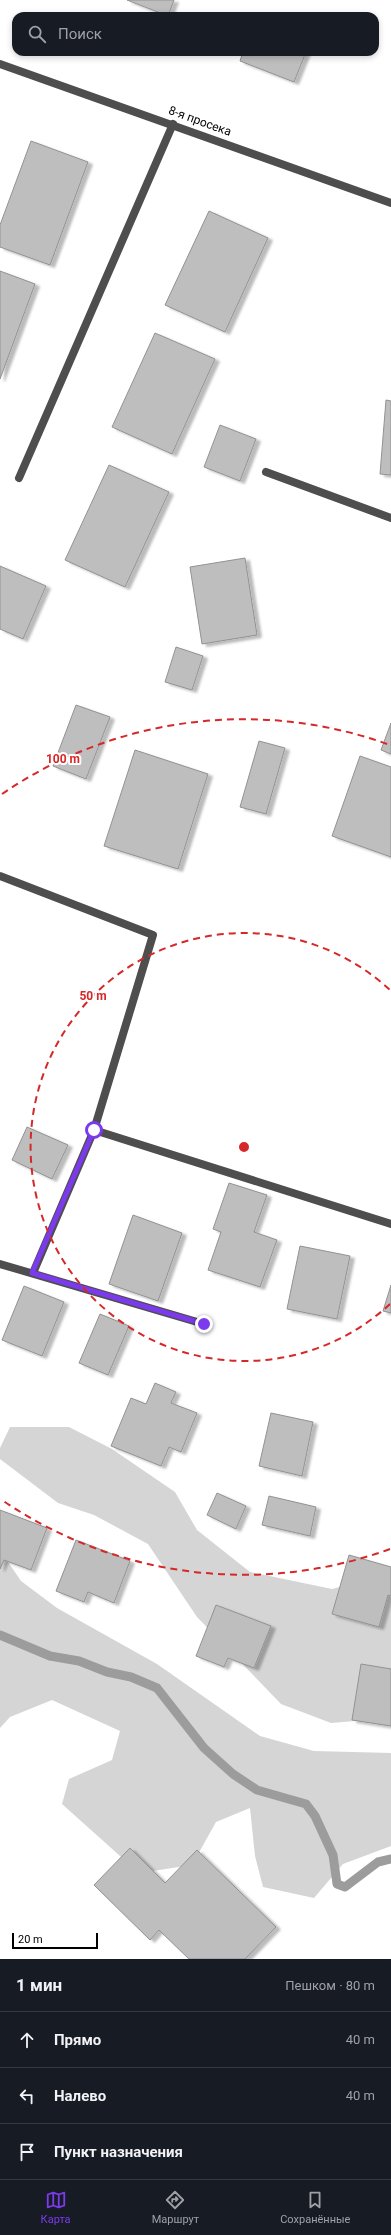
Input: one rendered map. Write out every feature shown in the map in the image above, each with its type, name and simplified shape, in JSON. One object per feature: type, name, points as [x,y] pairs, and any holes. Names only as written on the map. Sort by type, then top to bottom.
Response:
[{"type":"street","name":"8-я просека","points":[[0,64],[173,124],[391,203]]},
{"type":"street","points":[[19,478],[173,124]]},
{"type":"street","points":[[266,472],[391,518]]},
{"type":"street","points":[[0,876],[153,935],[94,1130],[32,1273]]},
{"type":"street","points":[[94,1130],[391,1224]]},
{"type":"street","points":[[0,1264],[204,1324]]},
{"type":"shaded area","points":[[10,1427],[69,1427],[112,1449],[175,1492],[197,1530],[250,1572],[332,1589],[373,1578],[391,1578],[391,1718],[331,1723],[281,1704],[197,1617],[148,1544],[94,1515],[58,1503],[0,1459],[0,1448]]},
{"type":"shaded area","points":[[0,1550],[21,1581],[57,1608],[157,1664],[260,1736],[314,1751],[391,1753],[391,1846],[343,1864],[314,1898],[263,1887],[255,1856],[250,1808],[216,1822],[192,1865],[139,1873],[62,1804],[69,1779],[112,1760],[120,1731],[52,1700],[10,1717],[0,1728]]},
{"type":"building","points":[[127,0],[174,0],[170,12],[158,12]]},
{"type":"building","points":[[242,56],[304,56],[294,82],[240,61]]},
{"type":"building","points":[[31,141],[88,162],[50,265],[0,247],[0,225]]},
{"type":"building","points":[[209,211],[268,238],[225,332],[165,305]]},
{"type":"building","points":[[0,271],[35,284],[0,379]]},
{"type":"building","points":[[155,333],[215,359],[172,454],[112,427]]},
{"type":"building","points":[[386,400],[391,401],[391,475],[380,474]]},
{"type":"building","points":[[220,425],[256,439],[240,481],[204,467]]},
{"type":"building","points":[[109,465],[169,492],[125,587],[65,560]]},
{"type":"building","points":[[245,558],[257,635],[202,644],[190,567]]},
{"type":"building","points":[[0,566],[46,586],[23,639],[0,629]]},
{"type":"building","points":[[176,647],[203,656],[192,690],[165,682]]},
{"type":"building","points":[[76,705],[110,717],[86,779],[53,766]]},
{"type":"building","points":[[391,723],[391,754],[381,750]]},
{"type":"building","points":[[259,741],[285,748],[266,814],[240,807]]},
{"type":"building","points":[[135,750],[208,774],[178,869],[104,846]]},
{"type":"building","points":[[360,756],[391,767],[391,857],[332,836]]},
{"type":"building","points":[[27,1127],[68,1145],[52,1179],[12,1160]]},
{"type":"building","points":[[229,1183],[267,1195],[254,1232],[277,1240],[260,1287],[208,1270],[221,1232],[213,1229]]},
{"type":"building","points":[[133,1215],[182,1233],[158,1301],[109,1284]]},
{"type":"building","points":[[300,1246],[350,1256],[337,1319],[287,1309]]},
{"type":"building","points":[[391,1285],[391,1313],[383,1311]]},
{"type":"building","points":[[24,1286],[64,1302],[42,1356],[2,1340]]},
{"type":"building","points":[[100,1314],[129,1326],[108,1375],[79,1363]]},
{"type":"building","points":[[155,1383],[176,1392],[171,1403],[197,1413],[181,1452],[169,1447],[161,1466],[111,1446],[131,1398],[146,1404]]},
{"type":"building","points":[[271,1413],[313,1422],[302,1476],[259,1466]]},
{"type":"building","points":[[217,1493],[246,1506],[236,1529],[207,1515]]},
{"type":"building","points":[[269,1496],[316,1507],[310,1536],[262,1525]]},
{"type":"building","points":[[0,1510],[47,1528],[31,1570],[4,1560],[0,1569]]},
{"type":"building","points":[[76,1540],[130,1561],[114,1603],[88,1592],[84,1602],[56,1591]]},
{"type":"building","points":[[349,1555],[391,1567],[391,1596],[388,1595],[379,1627],[332,1614]]},
{"type":"building","points":[[216,1605],[271,1626],[254,1668],[228,1658],[224,1667],[196,1656]]},
{"type":"building","points":[[361,1664],[391,1669],[391,1726],[352,1720]]},
{"type":"building","points":[[130,1848],[165,1883],[197,1850],[276,1927],[245,1959],[189,1959],[159,1930],[150,1940],[94,1885]]},
{"type":"waterway","points":[[0,1635],[50,1656],[79,1661],[107,1672],[131,1677],[157,1688],[204,1748],[233,1774],[257,1790],[306,1804],[315,1816],[333,1855],[337,1884],[345,1887],[378,1862],[391,1859]]},
{"type":"route","points":[[94,1130],[32,1273],[204,1324]]}]
